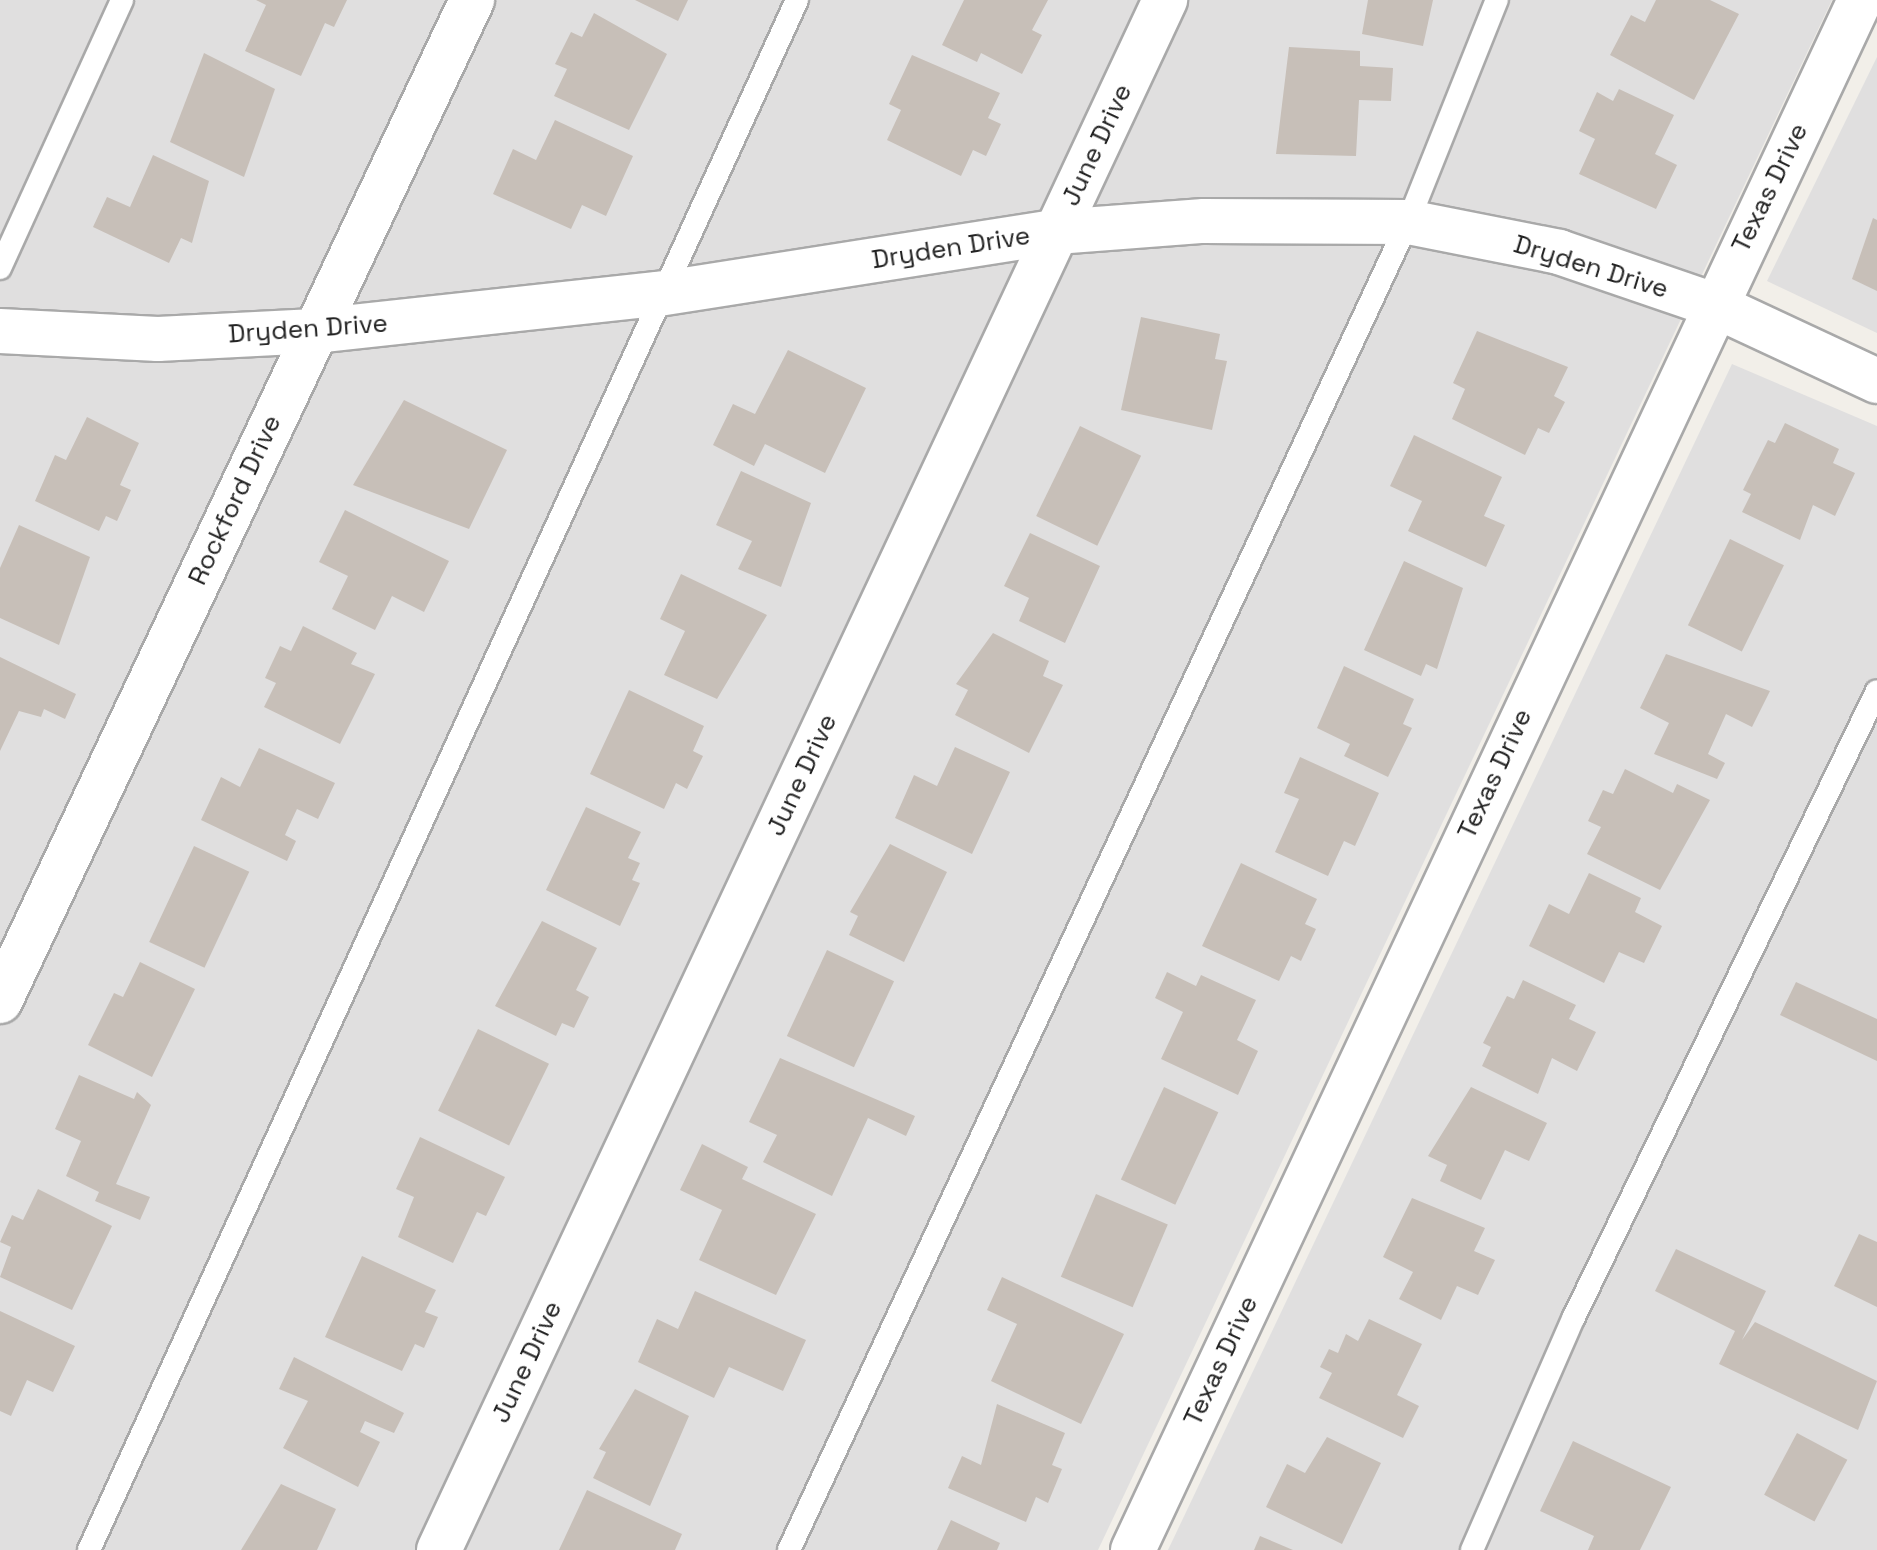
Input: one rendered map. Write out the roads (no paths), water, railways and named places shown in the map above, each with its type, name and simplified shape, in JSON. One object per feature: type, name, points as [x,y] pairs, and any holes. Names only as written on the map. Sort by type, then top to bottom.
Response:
[{"type":"street","name":"Rockford Drive","points":[[0,1001],[472,0]]},
{"type":"street","name":"June Drive","points":[[439,1550],[1165,0]]},
{"type":"street","name":"Texas Drive","points":[[1133,1550],[1714,305],[1860,0]]},
{"type":"street","name":"Dryden Drive","points":[[0,331],[158,339],[315,331],[658,294],[1056,232],[1204,221],[1408,222],[1559,252],[1714,305],[1877,381]]},
{"type":"lane","points":[[0,268],[122,0]]},
{"type":"lane","points":[[89,1550],[658,294],[797,0]]},
{"type":"lane","points":[[789,1550],[1408,222],[1497,0]]},
{"type":"lane","points":[[1472,1550],[1574,1317],[1877,691]]}]
